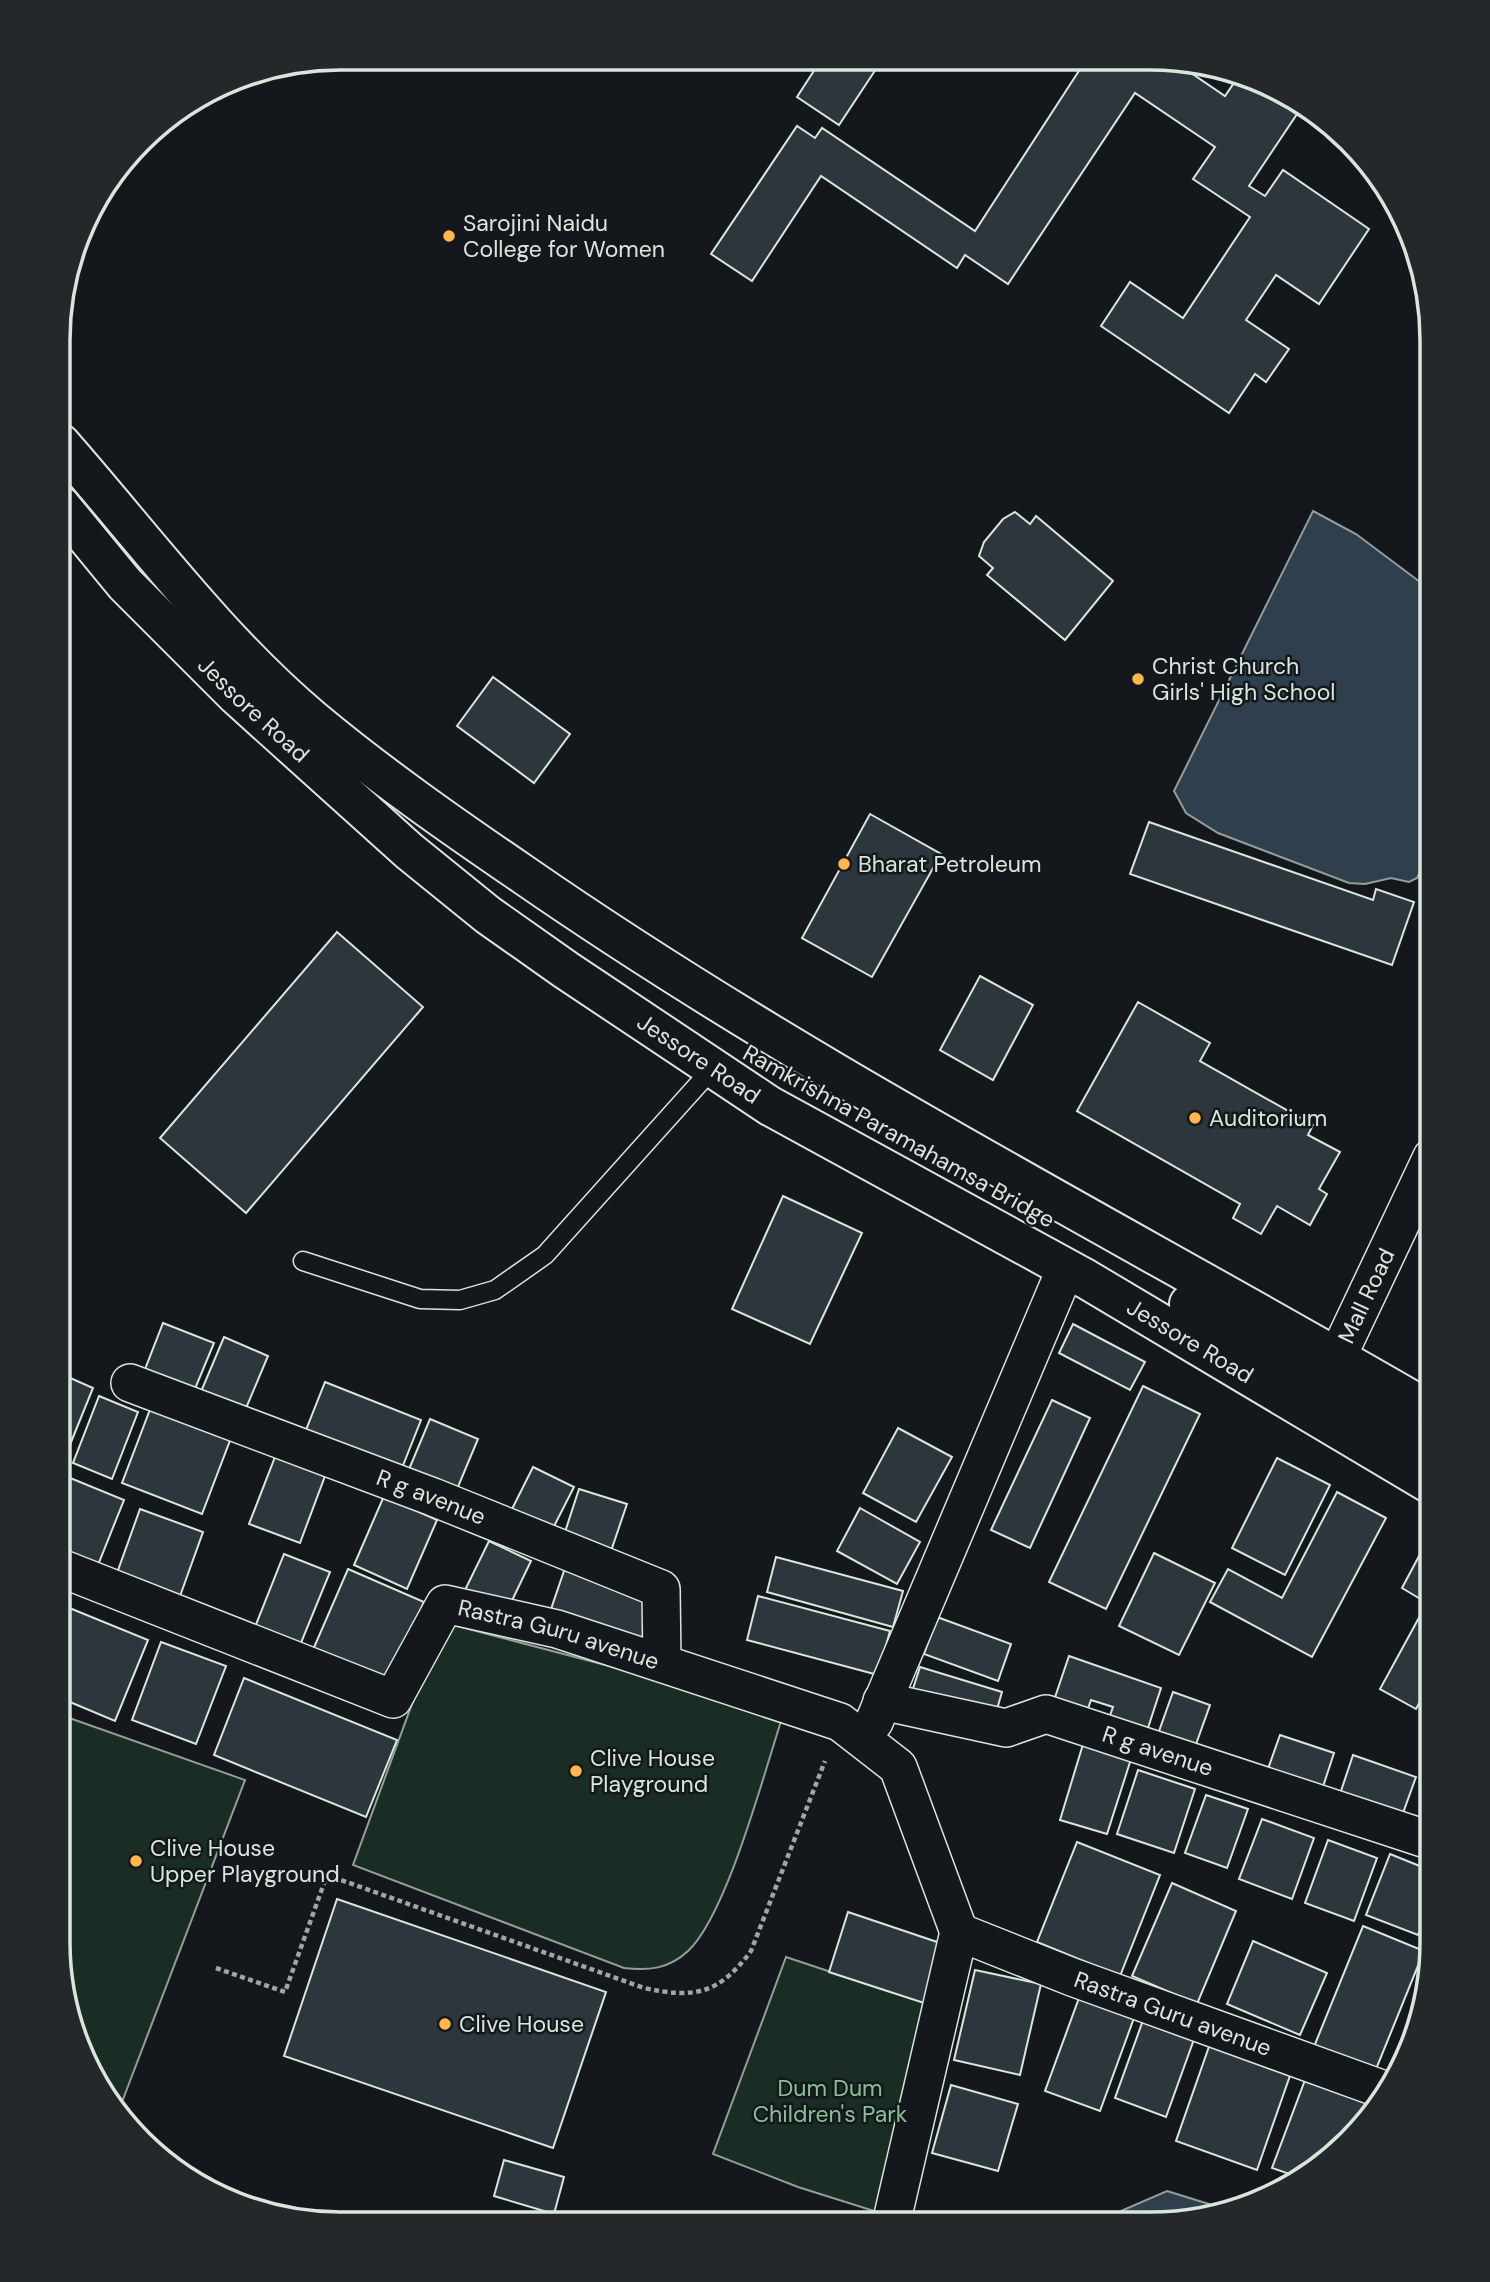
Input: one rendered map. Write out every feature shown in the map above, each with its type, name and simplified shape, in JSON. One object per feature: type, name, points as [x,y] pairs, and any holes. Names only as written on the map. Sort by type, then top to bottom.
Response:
[{"type":"main road","name":"Jessore Road","points":[[70,455],[229,640],[248,683],[332,782],[409,851],[488,915],[769,1106],[1066,1268],[1420,1478]]},
{"type":"main road","name":"Jessore Road","points":[[70,517],[125,584],[248,683],[310,717],[455,828],[677,978],[962,1146],[1420,1405]]},
{"type":"main road","points":[[345,745],[382,800]]},
{"type":"main road","points":[[332,782],[382,800]]},
{"type":"main road","name":"Ramkrishna Paramahamsa Bridge","points":[[382,800],[514,898],[643,987],[775,1068],[1035,1212],[1420,1440]]},
{"type":"street","name":"Mall Road","points":[[1341,1360],[1341,1349],[1420,1186]]},
{"type":"street","points":[[853,1732],[883,1701],[1066,1268]]},
{"type":"street","name":"R g avenue","points":[[130,1383],[433,1497],[662,1589],[662,1663]]},
{"type":"street","name":"Rastra Guru avenue","points":[[70,1572],[393,1699],[445,1604],[557,1629],[662,1663],[853,1732],[898,1767],[959,1932],[1072,1977],[1377,2087]]},
{"type":"street","name":"R g avenue","points":[[883,1701],[1006,1728],[1046,1714],[1420,1837]]},
{"type":"street","points":[[894,2212],[959,1932]]},
{"type":"lane","points":[[303,1261],[420,1299],[460,1300],[495,1290],[545,1255],[713,1068]]},
{"type":"path","points":[[216,1968],[285,1992],[327,1875],[644,1988],[667,1993],[695,1994],[715,1988],[735,1973],[751,1951],[853,1732]]},
{"type":"green space","name":"Clive House Playground","points":[[442,1622],[784,1712],[731,1874],[703,1932],[681,1957],[658,1967],[624,1968],[353,1865]]},
{"type":"green space","name":"Clive House Upper Playground","points":[[70,1718],[245,1780],[122,2101],[106,2077],[84,2029],[72,1977]]},
{"type":"green space","name":"Dum Dum Children's Park","points":[[786,1957],[891,1992],[943,2006],[894,2212],[877,2212],[798,2187],[713,2154]]},
{"type":"water","points":[[1313,511],[1356,534],[1420,582],[1420,872],[1417,878],[1409,882],[1391,878],[1365,884],[1349,883],[1218,833],[1186,813],[1174,791]]},
{"type":"water","points":[[1167,2191],[1212,2205],[1185,2210],[1119,2212]]},
{"type":"building","points":[[814,70],[875,70],[839,125],[797,97]]},
{"type":"building","points":[[1080,70],[1191,73],[1225,96],[1234,83],[1285,106],[1297,114],[1249,186],[1265,196],[1283,170],[1369,229],[1319,304],[1276,275],[1246,320],[1289,349],[1266,382],[1255,374],[1229,413],[1101,326],[1130,282],[1183,318],[1250,217],[1193,179],[1215,147],[1135,93],[1008,284],[965,255],[957,268],[821,176],[752,281],[711,254],[797,126],[815,138],[822,128],[975,231]]},
{"type":"building","points":[[1015,512],[1030,524],[1036,516],[1113,581],[1065,640],[987,575],[993,568],[979,556],[984,542],[1003,519]]},
{"type":"building","points":[[493,677],[570,734],[534,783],[457,726]]},
{"type":"building","points":[[870,814],[941,854],[872,977],[802,938]]},
{"type":"building","points":[[1149,822],[1373,900],[1376,889],[1414,902],[1392,965],[1130,874]]},
{"type":"building","points":[[337,932],[423,1007],[246,1213],[160,1138]]},
{"type":"building","points":[[980,976],[1033,1005],[993,1080],[940,1050]]},
{"type":"building","name":"Auditorium","points":[[1138,1002],[1210,1043],[1200,1061],[1313,1125],[1308,1135],[1340,1152],[1319,1189],[1327,1194],[1310,1225],[1277,1206],[1261,1234],[1233,1218],[1240,1204],[1077,1111]]},
{"type":"building","points":[[783,1196],[862,1233],[810,1344],[732,1309]]},
{"type":"building","points":[[163,1323],[214,1343],[192,1396],[142,1377]]},
{"type":"building","points":[[1073,1324],[1145,1362],[1130,1390],[1059,1353]]},
{"type":"building","points":[[224,1337],[268,1356],[244,1413],[200,1394]]},
{"type":"building","points":[[70,1378],[93,1388],[70,1445]]},
{"type":"building","points":[[325,1382],[421,1420],[400,1473],[304,1435]]},
{"type":"building","points":[[1143,1386],[1200,1414],[1106,1609],[1049,1582]]},
{"type":"building","points":[[99,1396],[138,1412],[112,1479],[73,1463]]},
{"type":"building","points":[[154,1399],[234,1430],[202,1514],[122,1483]]},
{"type":"building","points":[[1052,1400],[1090,1418],[1030,1548],[991,1530]]},
{"type":"building","points":[[430,1419],[478,1439],[455,1494],[407,1474]]},
{"type":"building","points":[[898,1428],[952,1457],[916,1522],[863,1493]]},
{"type":"building","points":[[275,1457],[325,1476],[300,1543],[249,1524]]},
{"type":"building","points":[[1277,1458],[1330,1485],[1285,1575],[1232,1548]]},
{"type":"building","points":[[533,1467],[574,1487],[549,1536],[509,1515]]},
{"type":"building","points":[[70,1478],[124,1500],[94,1575],[70,1566]]},
{"type":"building","points":[[579,1489],[627,1504],[611,1551],[564,1535]]},
{"type":"building","points":[[1337,1492],[1386,1518],[1312,1657],[1210,1602],[1228,1569],[1282,1598]]},
{"type":"building","points":[[384,1496],[437,1520],[407,1589],[354,1565]]},
{"type":"building","points":[[860,1508],[920,1542],[897,1584],[837,1551]]},
{"type":"building","points":[[140,1509],[203,1532],[175,1610],[112,1587]]},
{"type":"building","points":[[489,1541],[531,1561],[506,1613],[464,1592]]},
{"type":"building","points":[[1154,1553],[1215,1583],[1179,1655],[1119,1626]]},
{"type":"building","points":[[284,1554],[330,1572],[296,1655],[251,1637]]},
{"type":"building","points":[[1420,1554],[1420,1599],[1402,1588]]},
{"type":"building","points":[[776,1557],[903,1591],[893,1627],[767,1592]]},
{"type":"building","points":[[565,1568],[655,1599],[639,1647],[549,1615]]},
{"type":"building","points":[[348,1569],[424,1602],[388,1685],[312,1652]]},
{"type":"building","points":[[758,1596],[890,1631],[878,1675],[747,1640]]},
{"type":"building","points":[[70,1608],[148,1640],[115,1721],[70,1702]]},
{"type":"building","points":[[1420,1616],[1420,1702],[1416,1709],[1380,1689]]},
{"type":"building","points":[[937,1617],[1011,1644],[998,1681],[924,1654]]},
{"type":"building","points":[[161,1642],[226,1666],[196,1744],[132,1720]]},
{"type":"building","points":[[1069,1656],[1161,1688],[1145,1737],[1107,1724],[1113,1707],[1091,1700],[1085,1717],[1052,1706]]},
{"type":"building","points":[[920,1667],[1002,1692],[993,1723],[910,1698]]},
{"type":"building","points":[[244,1678],[397,1740],[366,1817],[214,1755]]},
{"type":"building","points":[[1173,1692],[1210,1705],[1195,1747],[1158,1734]]},
{"type":"building","points":[[1280,1735],[1334,1753],[1318,1802],[1263,1783]]},
{"type":"building","points":[[1084,1741],[1132,1756],[1107,1834],[1060,1820]]},
{"type":"building","points":[[1353,1755],[1416,1777],[1399,1824],[1337,1803]]},
{"type":"building","points":[[1138,1770],[1195,1789],[1174,1853],[1117,1834]]},
{"type":"building","points":[[1206,1795],[1248,1809],[1227,1868],[1185,1853]]},
{"type":"building","points":[[1262,1819],[1314,1838],[1292,1899],[1239,1879]]},
{"type":"building","points":[[1328,1840],[1377,1858],[1354,1921],[1305,1903]]},
{"type":"building","points":[[1077,1842],[1160,1875],[1120,1976],[1037,1942]]},
{"type":"building","points":[[1390,1854],[1420,1866],[1418,1935],[1366,1915]]},
{"type":"building","points":[[1172,1883],[1236,1911],[1197,2004],[1132,1976]]},
{"type":"building","name":"Clive House","points":[[337,1899],[606,1992],[553,2148],[284,2056]]},
{"type":"building","points":[[848,1912],[943,1944],[924,2003],[829,1972]]},
{"type":"building","points":[[1363,1926],[1420,1949],[1419,1964],[1372,2079],[1311,2054]]},
{"type":"building","points":[[1253,1941],[1327,1973],[1300,2035],[1227,2004]]},
{"type":"building","points":[[975,1970],[1041,1984],[1020,2075],[954,2060]]},
{"type":"building","points":[[1083,1987],[1138,2007],[1100,2111],[1045,2091]]},
{"type":"building","points":[[1146,2012],[1197,2031],[1166,2117],[1115,2098]]},
{"type":"building","points":[[1212,2038],[1293,2067],[1257,2170],[1176,2141]]},
{"type":"building","points":[[1308,2072],[1371,2096],[1341,2133],[1314,2156],[1288,2174],[1272,2168]]},
{"type":"building","points":[[951,2085],[1018,2104],[998,2171],[932,2153]]},
{"type":"building","points":[[504,2160],[564,2177],[555,2212],[494,2196]]},
{"type":"place","name":"Sarojini Naidu College for Women","points":[[449,236]]},
{"type":"place","name":"Christ Church Girls' High School","points":[[1138,679]]},
{"type":"place","name":"Bharat Petroleum","points":[[844,864]]},
{"type":"place","name":"Auditorium","points":[[1195,1118]]},
{"type":"place","name":"Clive House Playground","points":[[576,1771]]},
{"type":"place","name":"Clive House Upper Playground","points":[[136,1861]]},
{"type":"place","name":"Clive House","points":[[445,2024]]}]
